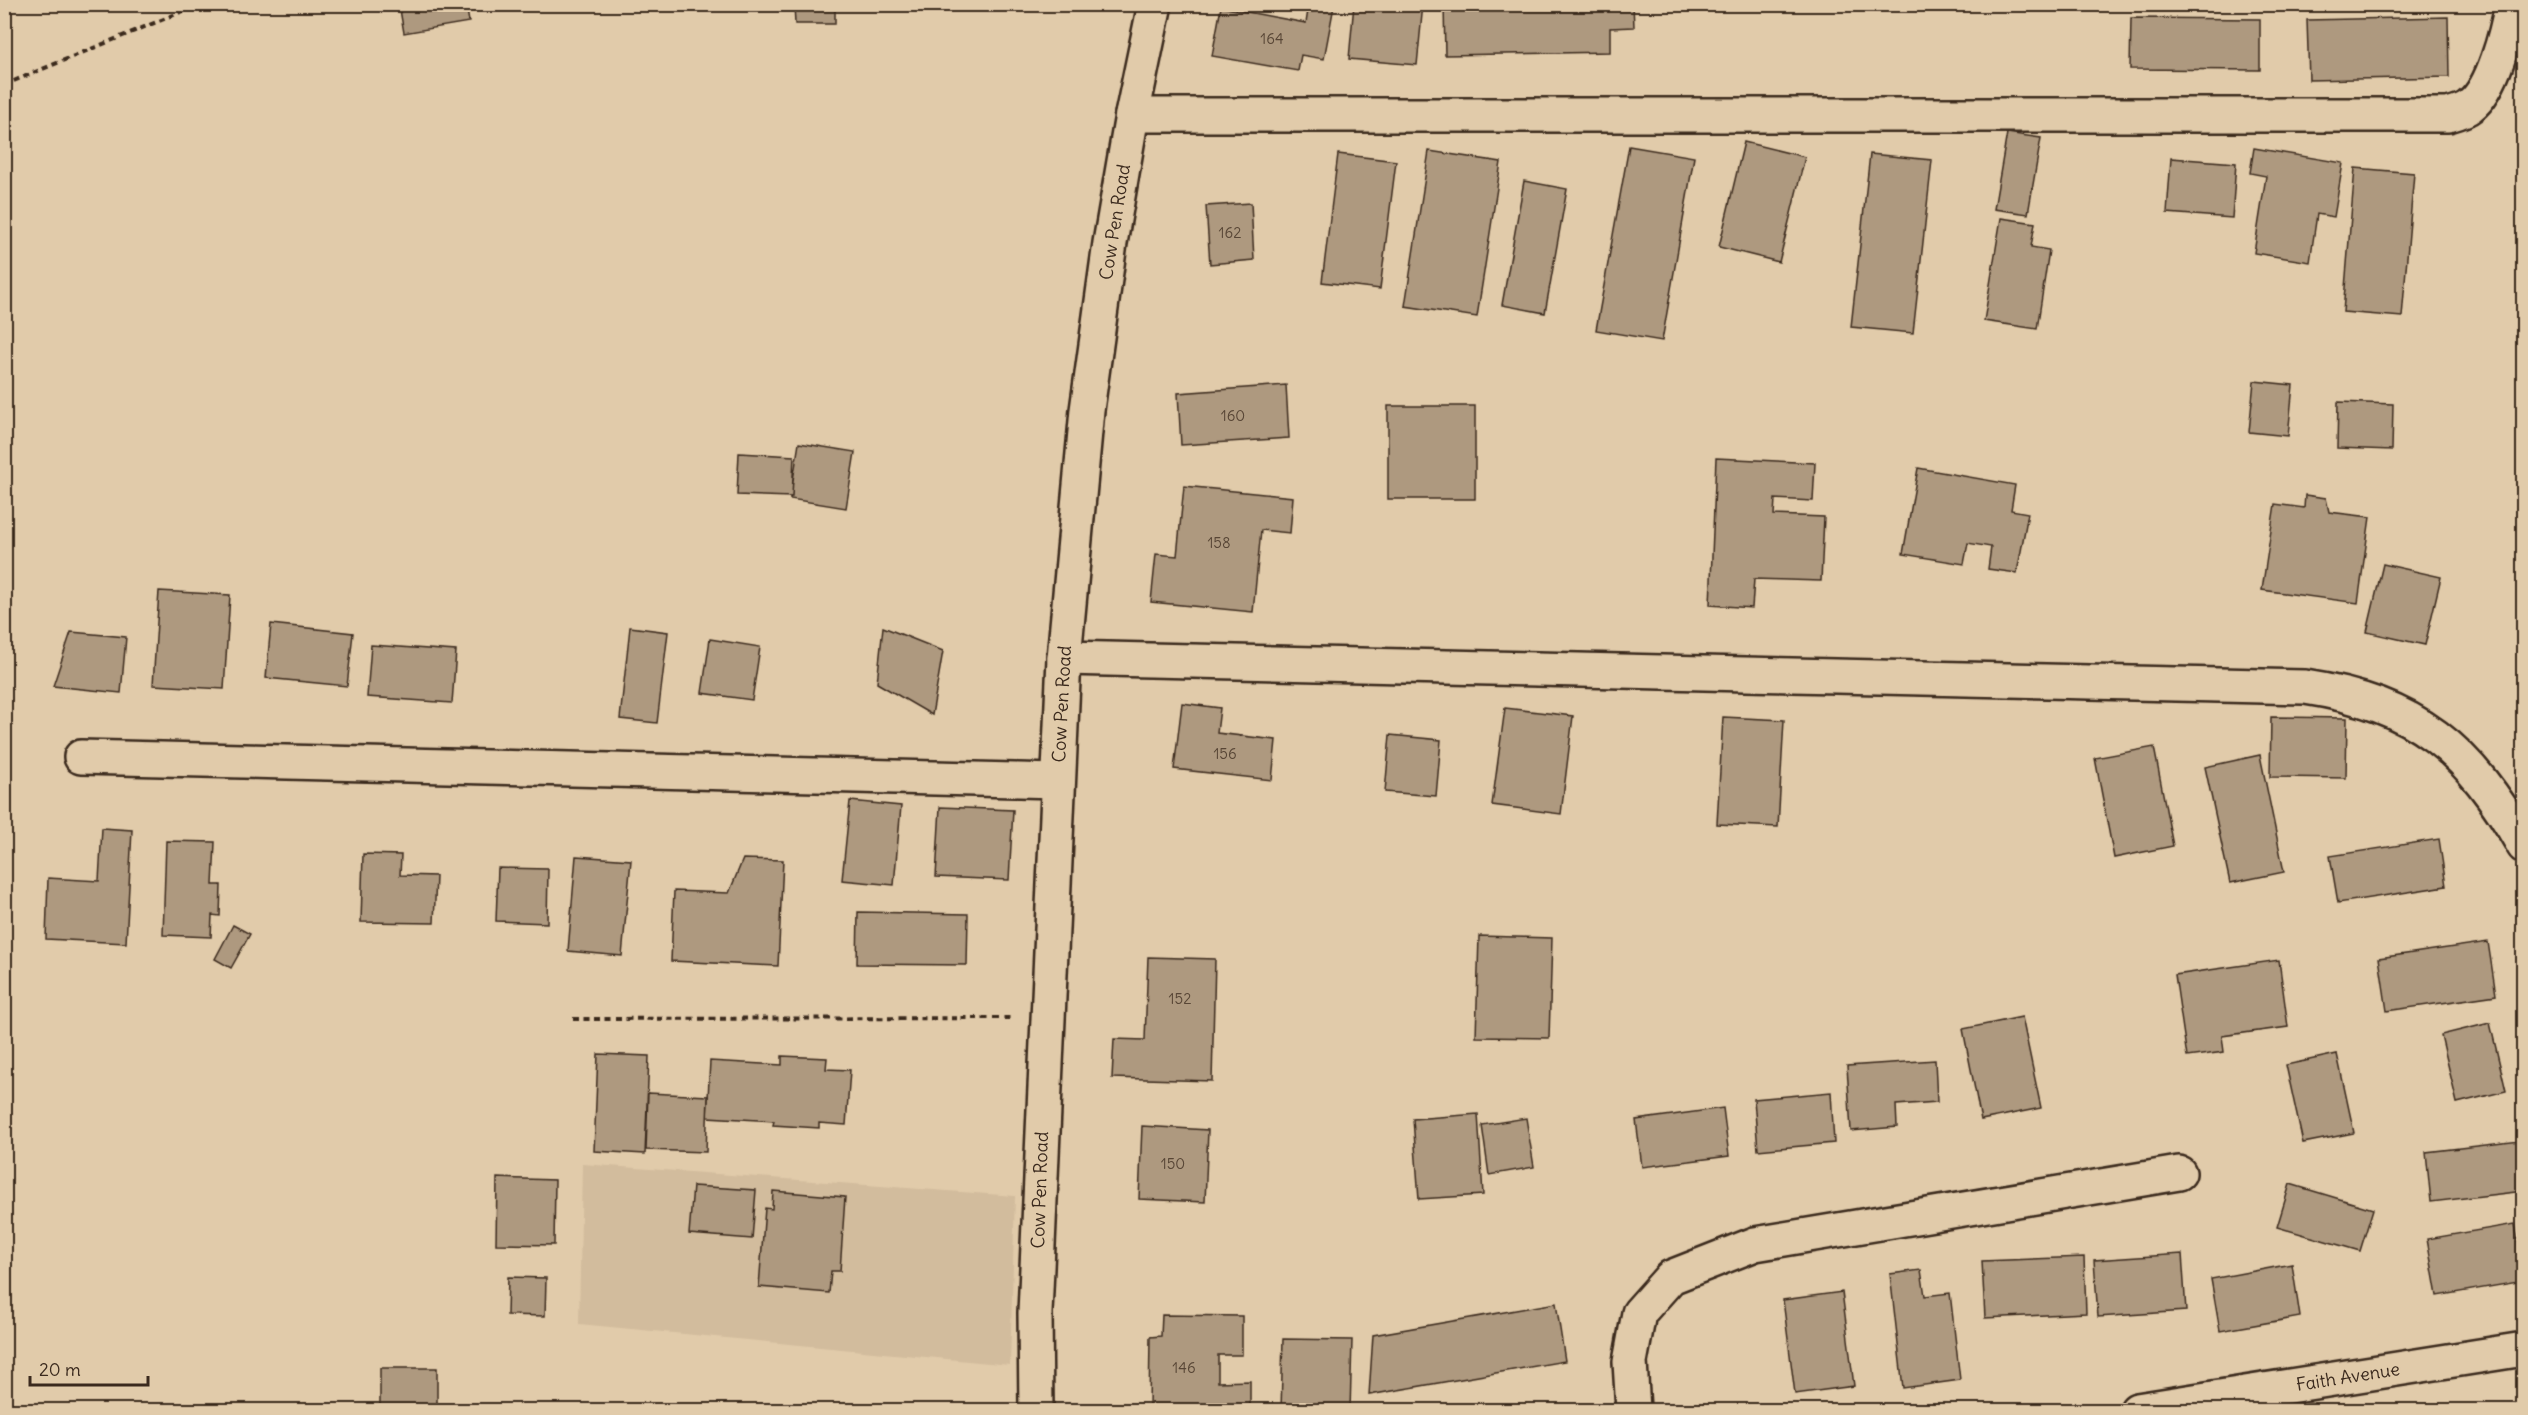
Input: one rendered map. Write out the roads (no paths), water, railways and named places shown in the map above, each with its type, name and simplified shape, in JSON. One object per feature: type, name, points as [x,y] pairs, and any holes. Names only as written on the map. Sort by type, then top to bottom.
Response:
[{"type":"street","name":"Cow Pen Road","points":[[1036,1410],[1035,1313],[1064,658],[1088,410],[1110,243],[1132,115],[1155,4]]},
{"type":"street","points":[[1132,115],[2448,115],[2469,107],[2481,93],[2498,59],[2508,28],[2512,4]]},
{"type":"street","points":[[1064,658],[2305,687],[2343,693],[2385,707],[2421,725],[2453,750],[2484,782],[2523,846]]},
{"type":"street","points":[[81,757],[1057,781]]},
{"type":"street","points":[[1633,1410],[1630,1362],[1639,1313],[1671,1277],[1755,1244],[2179,1173]]},
{"type":"street","name":"Faith Avenue","points":[[2137,1410],[2523,1349]]}]
